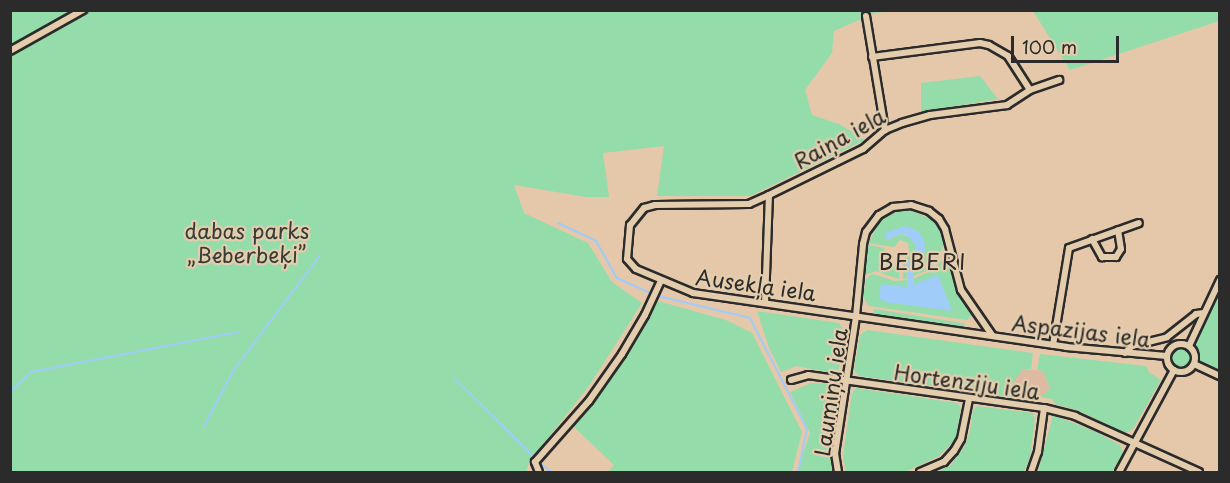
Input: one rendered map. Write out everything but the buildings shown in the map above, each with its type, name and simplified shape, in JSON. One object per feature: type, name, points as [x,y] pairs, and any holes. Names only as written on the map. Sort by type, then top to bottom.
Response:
[{"type":"street","points":[[10,51],[83,10]]},
{"type":"street","points":[[866,16],[885,130]]},
{"type":"street","points":[[872,57],[980,43],[989,45],[1008,56],[1030,90]]},
{"type":"street","name":"Raiņa iela","points":[[769,195],[863,149],[885,130],[930,115],[1007,105],[1030,90],[1059,80]]},
{"type":"street","points":[[765,303],[769,195]]},
{"type":"street","name":"Ausekļa iela","points":[[769,195],[749,204],[644,208],[630,225],[627,259],[636,269],[693,293],[856,316]]},
{"type":"street","name":"Aspazijas iela","points":[[992,335],[960,290],[945,229],[929,211],[911,205],[902,205],[886,210],[870,224],[866,232],[856,316],[1053,345],[1167,356]]},
{"type":"street","points":[[1053,345],[1066,255],[1069,248],[1139,223]]},
{"type":"street","points":[[1092,239],[1102,257],[1116,257],[1121,249],[1118,230]]},
{"type":"street","points":[[1189,346],[1220,280]]},
{"type":"street","points":[[539,472],[534,462],[589,400],[615,363],[645,315],[660,281]]},
{"type":"street","points":[[1125,353],[1132,346],[1167,337],[1196,314],[1204,313]]},
{"type":"street","name":"Laumiņu iela","points":[[838,472],[835,454],[856,316]]},
{"type":"street","points":[[1184,344],[1189,346],[1195,354],[1194,364],[1185,372],[1174,370],[1167,362],[1167,356],[1173,346],[1184,344]]},
{"type":"street","points":[[1194,364],[1220,376]]},
{"type":"street","points":[[1119,472],[1174,370]]},
{"type":"street","name":"Hortenziju iela","points":[[790,380],[808,375],[1044,408],[1075,416],[1199,472]]},
{"type":"street","points":[[921,472],[944,462],[962,439],[969,399]]},
{"type":"street","points":[[1031,472],[1038,452],[1044,408]]},
{"type":"shaded area","points":[[1023,369],[1043,371],[1050,390],[1034,401],[1016,398],[1011,384]]},
{"type":"green space","name":"dabas parks „Beberbeķi”","points":[[10,11],[892,11],[875,13],[834,31],[832,53],[805,90],[812,115],[839,124],[865,140],[750,196],[657,196],[664,146],[603,153],[609,197],[586,197],[514,185],[524,213],[588,243],[612,282],[642,303],[589,386],[529,462],[526,472],[11,472]]},
{"type":"green space","points":[[1033,11],[1219,11],[1219,21],[1070,70]]},
{"type":"green space","points":[[980,76],[998,99],[921,112],[921,83]]},
{"type":"green space","points":[[909,210],[931,219],[939,228],[944,243],[939,257],[930,269],[913,276],[911,268],[920,262],[925,251],[906,226],[887,240],[901,234],[910,237],[915,244],[916,254],[906,264],[907,278],[903,279],[903,257],[909,251],[908,243],[900,240],[894,247],[869,243],[878,223],[892,213]]},
{"type":"green space","points":[[868,245],[884,248],[888,261],[900,267],[899,279],[876,271],[865,275]]},
{"type":"green space","points":[[947,256],[955,288],[973,315],[967,320],[869,306],[863,297],[866,279],[872,274],[895,281],[907,280],[908,287],[885,302],[914,284],[913,279],[929,272]]},
{"type":"green space","points":[[1219,291],[1219,372],[1200,362],[1195,345]]},
{"type":"green space","points":[[658,301],[726,320],[752,333],[802,432],[792,472],[608,472],[614,465],[572,425],[625,356]]},
{"type":"green space","points":[[874,309],[965,323],[964,328],[873,314]]},
{"type":"green space","points":[[757,311],[839,323],[845,333],[838,374],[796,366],[781,372],[769,348]]},
{"type":"green space","points":[[867,330],[1033,353],[1031,369],[1023,369],[1012,384],[1016,398],[859,376],[854,370],[860,335]]},
{"type":"green space","points":[[1181,347],[1189,350],[1192,358],[1189,366],[1181,369],[1173,366],[1170,358],[1173,350]]},
{"type":"green space","points":[[1040,354],[1146,366],[1149,372],[1161,380],[1133,429],[1125,433],[1077,410],[1055,404],[1052,399],[1040,397],[1050,389],[1043,371],[1037,370]]},
{"type":"green space","points":[[811,383],[834,384],[838,391],[829,442],[832,472],[797,472],[810,433],[790,392]]},
{"type":"green space","points":[[856,388],[957,403],[961,407],[956,439],[939,456],[905,472],[846,472],[843,456],[852,393]]},
{"type":"green space","points":[[977,406],[1033,413],[1035,419],[1030,457],[1024,472],[937,472],[951,465],[964,447],[970,432],[973,410]]},
{"type":"green space","points":[[1053,415],[1096,432],[1120,445],[1123,453],[1112,472],[1038,472]]},
{"type":"water","points":[[906,226],[918,231],[924,240],[925,251],[920,262],[912,268],[914,284],[938,275],[952,311],[885,302],[879,298],[881,284],[908,287],[906,264],[916,254],[915,244],[907,235],[900,234],[887,240],[884,233]]},
{"type":"waterway","points":[[558,223],[596,241],[617,278],[651,293]]},
{"type":"waterway","points":[[204,426],[233,371],[319,257]]},
{"type":"waterway","points":[[658,296],[750,318],[807,429],[798,472]]},
{"type":"waterway","points":[[10,392],[31,372],[238,332]]},
{"type":"waterway","points":[[454,378],[534,457]]},
{"type":"waterway","points":[[540,463],[551,472]]},
{"type":"district","name":"BEBERI","points":[[923,261]]}]
